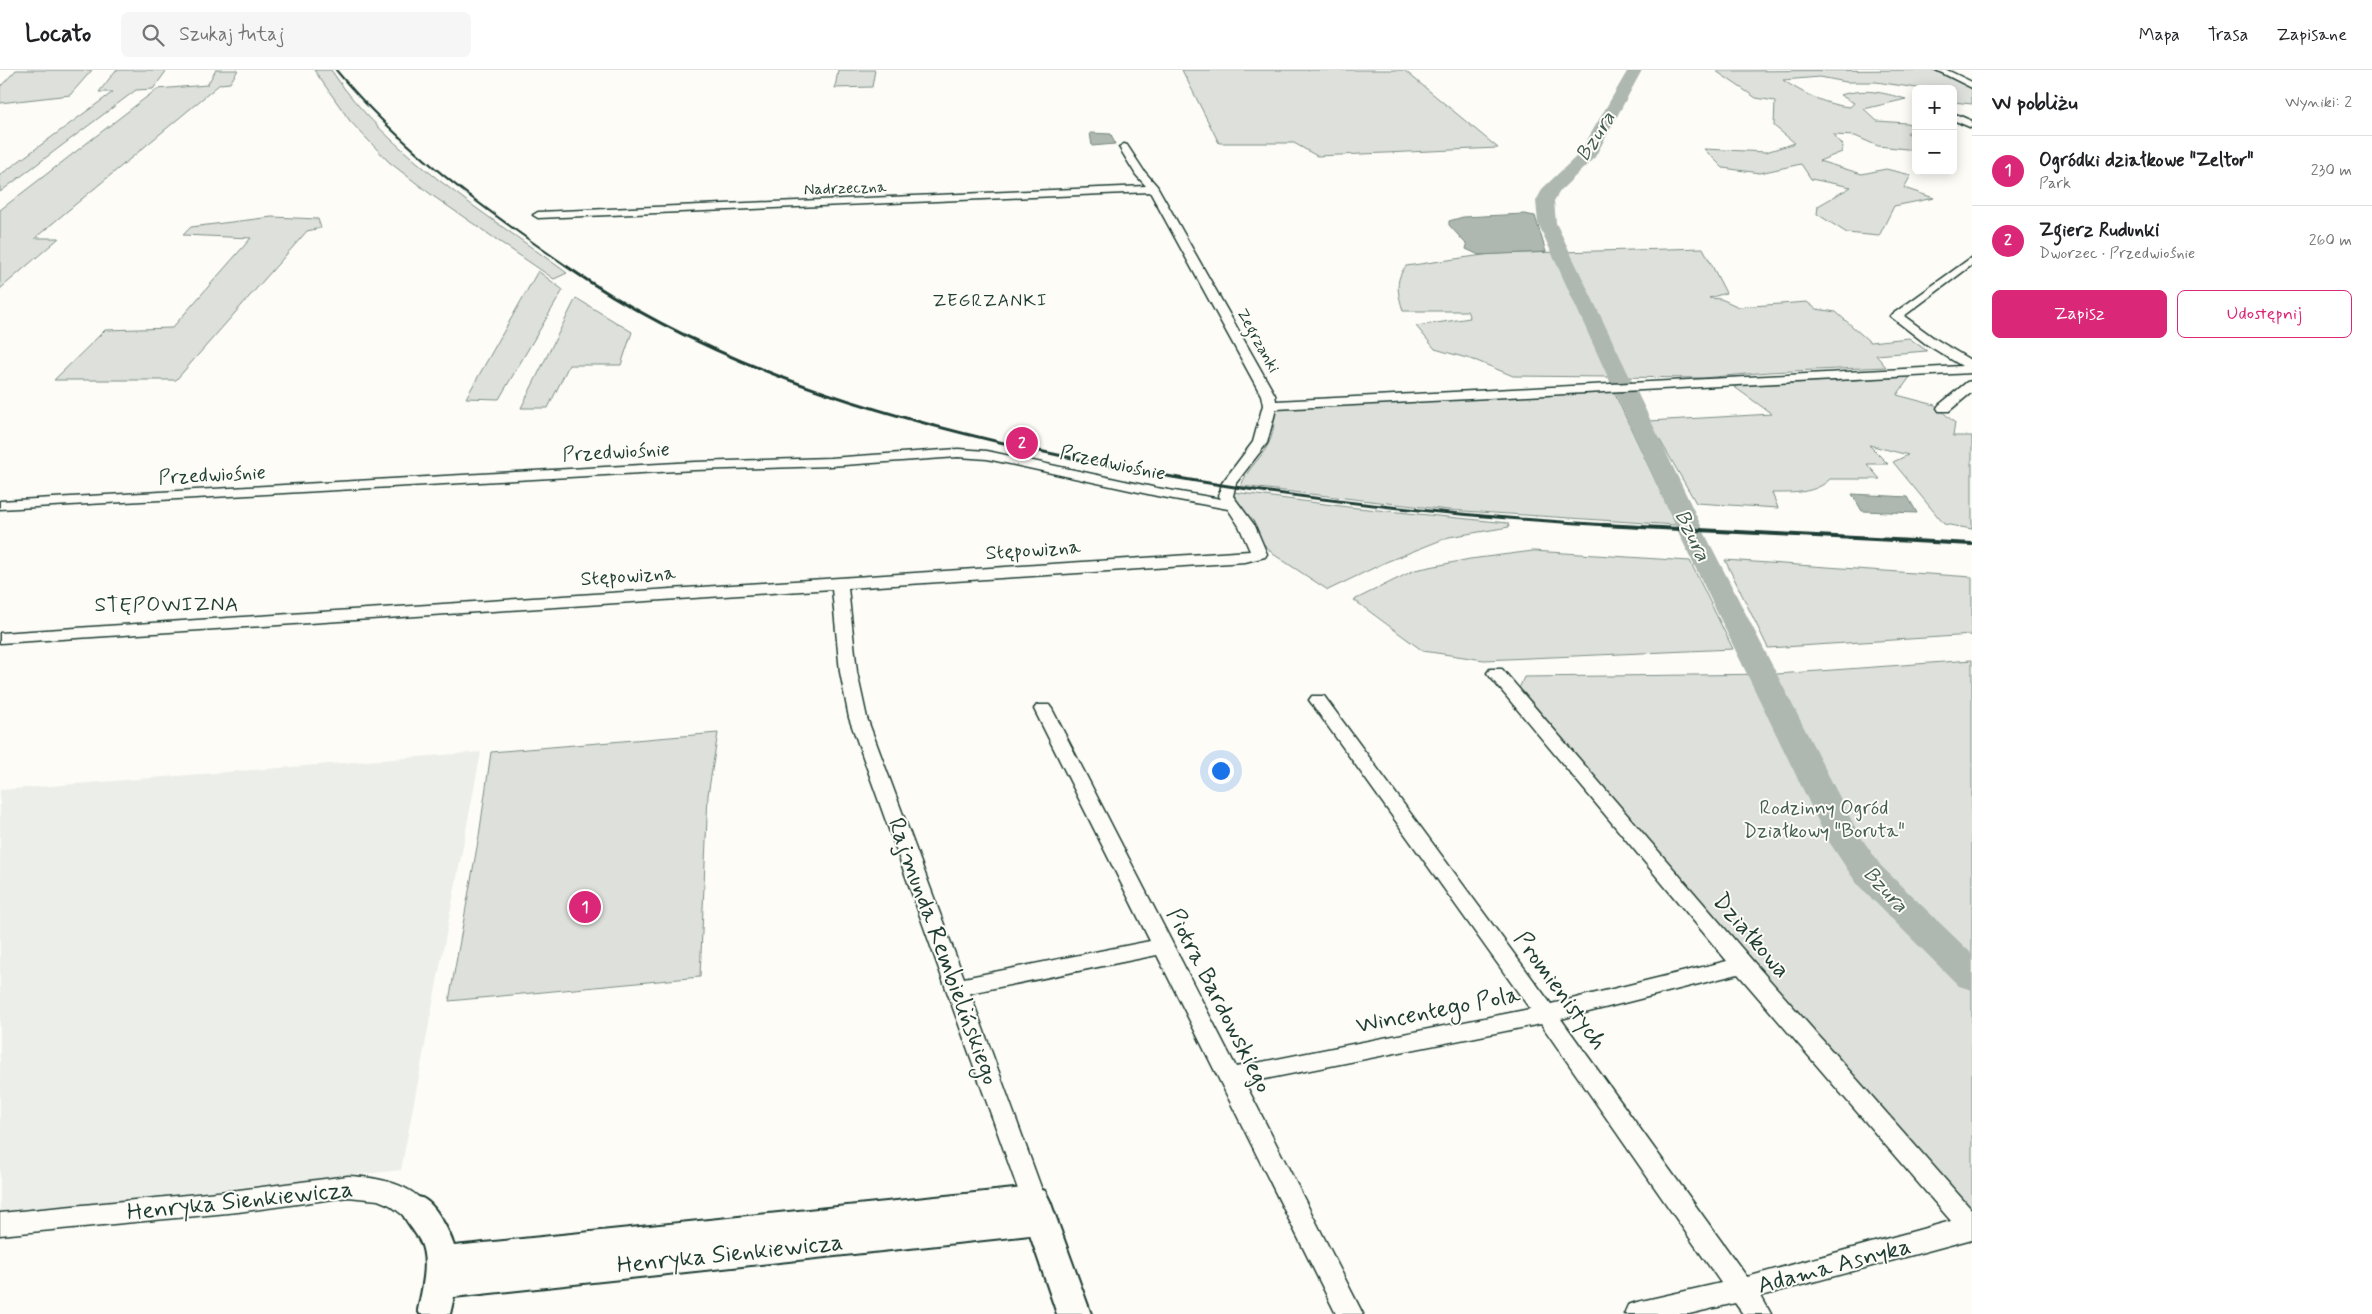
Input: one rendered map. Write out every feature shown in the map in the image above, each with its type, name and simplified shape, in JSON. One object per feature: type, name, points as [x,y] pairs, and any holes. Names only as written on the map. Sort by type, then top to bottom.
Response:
[{"type":"street","points":[[1940,70],[1972,85]]},
{"type":"street","points":[[1957,116],[1972,115]]},
{"type":"street","points":[[1957,118],[1972,125]]},
{"type":"street","name":"Zegrzanki","points":[[1124,147],[1153,189],[1266,390],[1270,405],[1260,443],[1228,487],[1226,496],[1230,505]]},
{"type":"street","name":"Nadrzeczna","points":[[538,215],[1153,189]]},
{"type":"street","points":[[1972,260],[1896,316],[1930,341],[1972,367]]},
{"type":"street","points":[[1270,405],[1616,388],[1972,367]]},
{"type":"street","points":[[1944,408],[1966,398],[1972,385]]},
{"type":"street","name":"Przedwiośnie","points":[[0,505],[685,467],[830,462],[958,453],[996,457],[1157,492],[1230,505]]},
{"type":"street","name":"Stępowizna","points":[[0,638],[1245,557],[1259,554],[1244,522],[1230,505]]},
{"type":"street","name":"Rajmunda Rembielińskiego","points":[[840,583],[842,614],[854,700],[862,733],[873,755],[958,987],[1074,1314]]},
{"type":"street","name":"Działkowa","points":[[1496,673],[1506,688],[1743,965],[1971,1228]]},
{"type":"street","name":"Promienistych","points":[[1318,700],[1546,1014],[1758,1314]]},
{"type":"street","name":"Piotra Bardowskiego","points":[[1043,709],[1350,1314]]},
{"type":"street","points":[[958,987],[1164,946]]},
{"type":"street","name":"Wincentego Pola","points":[[1230,1077],[1546,1014],[1743,965]]},
{"type":"street","name":"Henryka Sienkiewicza","points":[[0,1224],[241,1201],[327,1189],[363,1187],[387,1191],[403,1199],[417,1211],[434,1234],[439,1250],[437,1293],[1037,1211]]},
{"type":"street","name":"Adama Asnyka","points":[[1637,1314],[1741,1290],[1971,1228]]},
{"type":"shaded area","points":[[1090,133],[1111,134],[1115,144],[1092,146]]},
{"type":"shaded area","points":[[1524,214],[1535,216],[1546,252],[1479,255],[1466,249],[1467,245],[1449,225],[1449,221],[1463,217]]},
{"type":"shaded area","points":[[1852,494],[1908,497],[1917,513],[1862,511]]},
{"type":"shaded area","points":[[481,752],[401,1170],[0,1213],[0,790]]},
{"type":"green space","points":[[16,70],[92,70],[70,95],[0,103],[0,87]]},
{"type":"green space","points":[[116,70],[167,70],[153,89],[136,90],[0,192],[0,175],[113,92],[99,92]]},
{"type":"green space","points":[[216,70],[238,70],[230,83],[220,84],[35,238],[59,238],[0,289],[0,210],[157,89],[207,85]]},
{"type":"green space","points":[[314,70],[331,70],[380,129],[409,155],[471,205],[567,273],[554,279],[433,196],[389,162],[350,121]]},
{"type":"green space","points":[[838,70],[875,70],[872,87],[835,88]]},
{"type":"green space","points":[[1182,70],[1404,70],[1498,148],[1317,156],[1294,143],[1219,143]]},
{"type":"green space","points":[[1933,70],[1972,89],[1972,104],[1957,102],[1957,85],[1912,85],[1912,87],[1876,82],[1846,82],[1820,77],[1783,80],[1815,98],[1841,106],[1850,107],[1854,103],[1840,95],[1865,91],[1906,99],[1864,109],[1877,121],[1907,123],[1912,125],[1912,130],[1907,133],[1912,135],[1912,150],[1878,146],[1855,136],[1833,135],[1843,146],[1842,152],[1819,161],[1862,174],[1886,169],[1911,175],[1904,188],[1934,198],[1894,206],[1879,236],[1847,233],[1817,214],[1818,206],[1851,187],[1811,179],[1801,164],[1760,173],[1723,168],[1704,149],[1766,152],[1795,143],[1774,126],[1775,101],[1756,98],[1716,71]]},
{"type":"green space","points":[[272,217],[318,219],[321,228],[307,231],[176,380],[54,380],[105,330],[172,328],[251,238],[183,235],[191,227]]},
{"type":"green space","points":[[1703,248],[1726,293],[1709,298],[1721,299],[1739,307],[1807,302],[1816,309],[1836,312],[1870,342],[1909,338],[1927,351],[1876,355],[1886,367],[1769,372],[1703,378],[1513,376],[1477,361],[1435,349],[1416,326],[1470,318],[1467,311],[1403,311],[1398,287],[1398,282],[1406,266],[1490,254]]},
{"type":"green space","points":[[538,271],[563,290],[499,399],[466,398]]},
{"type":"green space","points":[[576,298],[632,332],[621,365],[569,365],[548,408],[521,408]]},
{"type":"green space","points":[[1910,377],[1897,395],[1935,405],[1955,423],[1953,436],[1972,436],[1972,529],[1944,524],[1893,462],[1908,455],[1869,445],[1888,464],[1867,464],[1880,479],[1830,479],[1817,488],[1810,490],[1795,493],[1772,493],[1778,508],[1696,503],[1649,421],[1772,414],[1733,386]]},
{"type":"green space","points":[[1613,390],[1676,525],[1448,510],[1241,486],[1247,473],[1265,450],[1271,438],[1276,410],[1279,408]]},
{"type":"green space","points":[[1234,492],[1348,507],[1508,523],[1509,527],[1449,537],[1386,562],[1328,590],[1273,554],[1234,503]]},
{"type":"green space","points":[[1533,551],[1690,561],[1733,649],[1484,660],[1423,651],[1354,600],[1415,570],[1470,559]]},
{"type":"green space","points":[[1725,560],[1972,577],[1972,635],[1768,648]]},
{"type":"green space","name":"Rodzinny Ogród Działkowy \"Boruta\"","points":[[1972,660],[1972,1213],[1518,691],[1524,677],[1777,674]]},
{"type":"green space","points":[[718,733],[708,795],[700,977],[449,1001],[479,836],[491,752]]},
{"type":"waterway","name":"Bzura","points":[[1635,70],[1586,157],[1552,188],[1545,201],[1547,223],[1694,538],[1843,837],[1869,875],[1972,976]]},
{"type":"railway","points":[[336,70],[361,99],[416,152],[505,223],[568,267]]},
{"type":"railway","points":[[566,266],[622,302],[680,333],[740,361],[802,385],[865,406],[993,441],[1128,469],[1268,492],[1481,516],[1623,526]]},
{"type":"railway","points":[[1603,525],[1972,544]]},
{"type":"place","name":"Zgierz Rudunki","points":[[1022,443]]},
{"type":"place","name":"Ogródki działkowe \"Zeltor\"","points":[[585,907]]},
{"type":"district","name":"ZEGRZANKI","points":[[990,300]]},
{"type":"district","name":"STĘPOWIZNA","points":[[167,604]]}]
